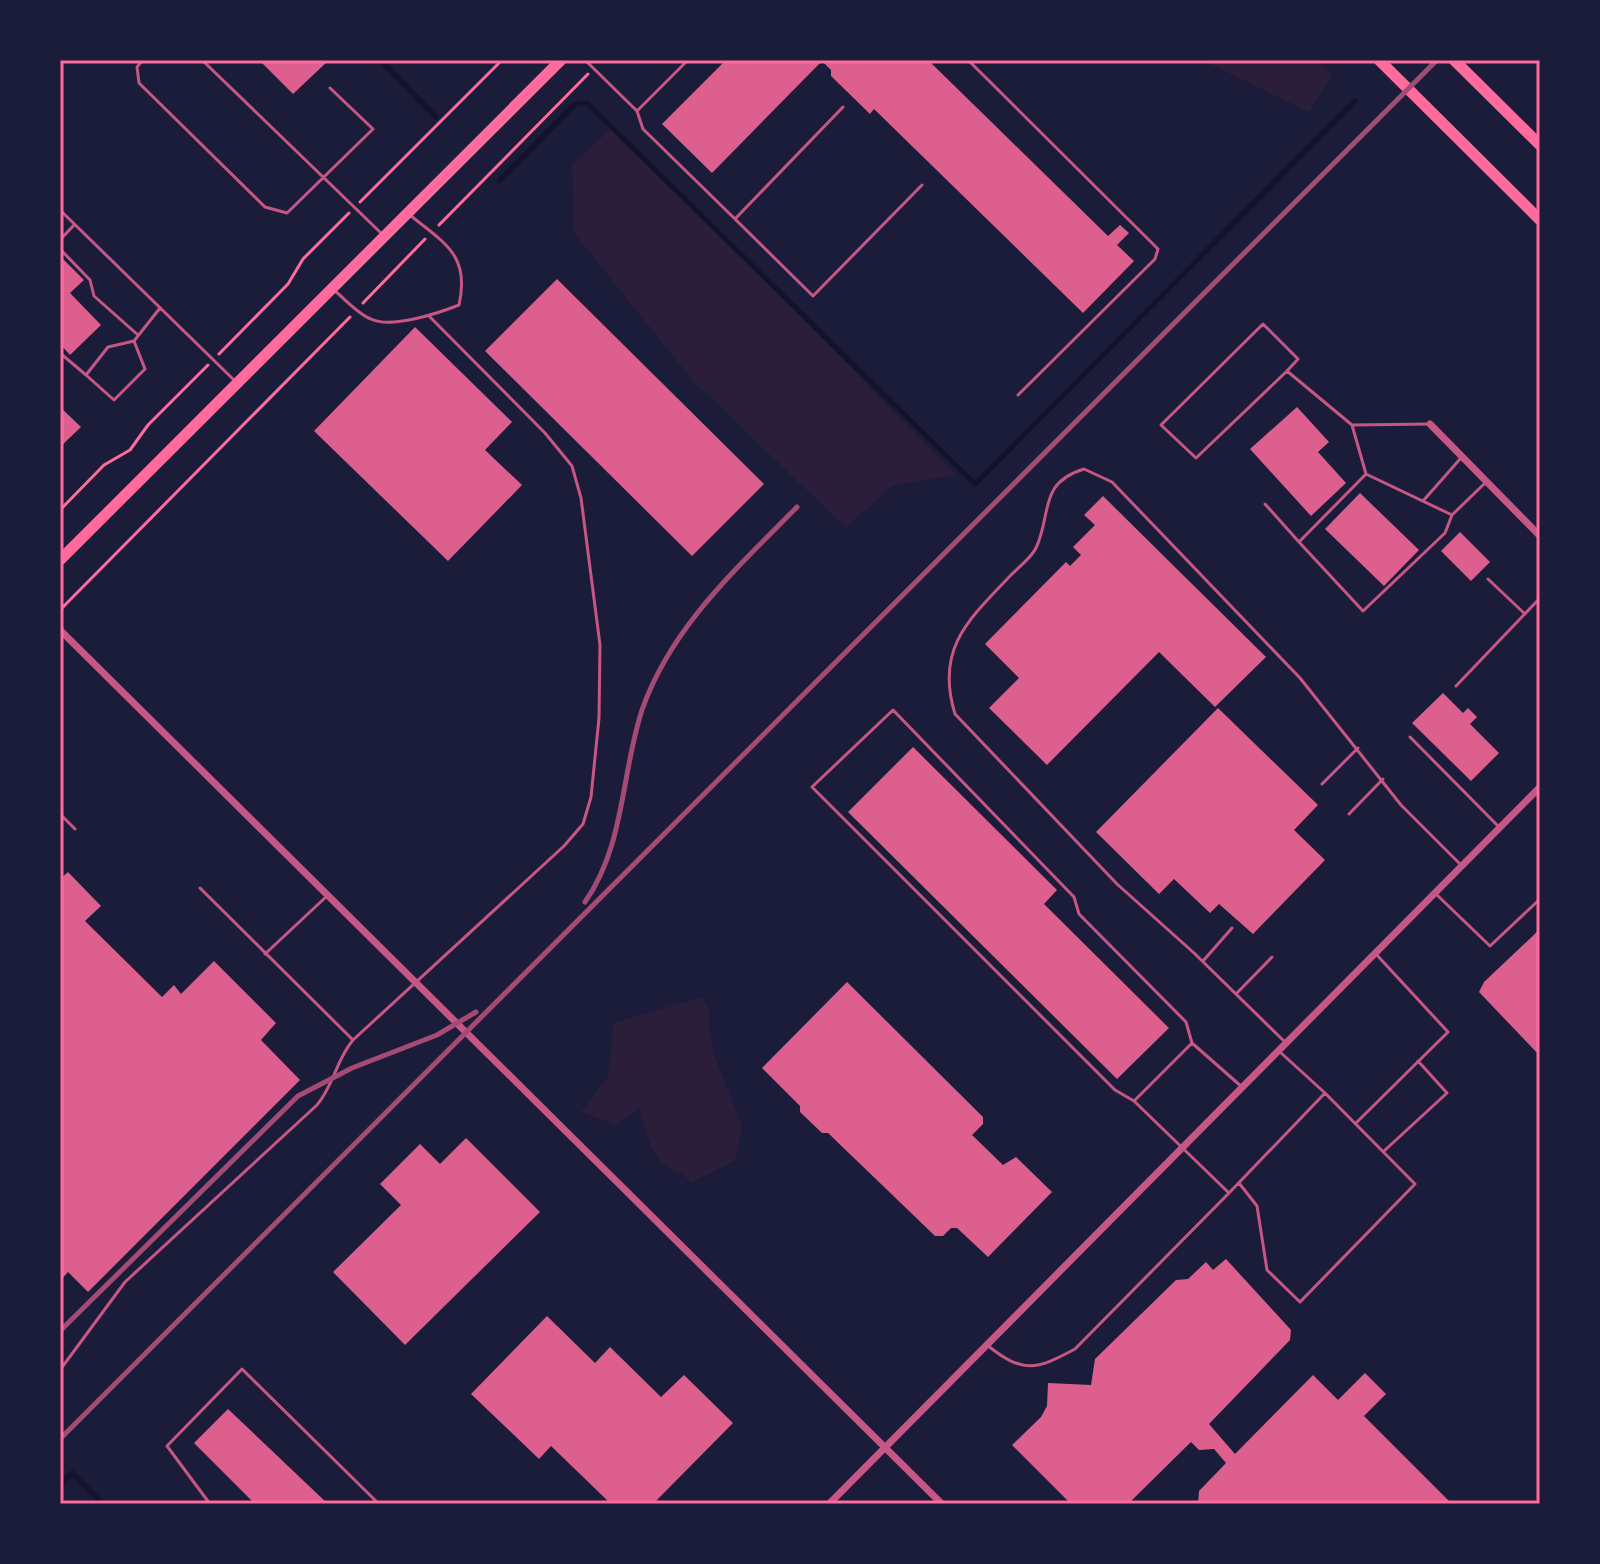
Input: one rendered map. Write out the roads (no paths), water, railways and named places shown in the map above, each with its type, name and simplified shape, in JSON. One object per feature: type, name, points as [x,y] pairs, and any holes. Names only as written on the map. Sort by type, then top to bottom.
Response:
[{"type":"main road","points":[[60,560],[561,60]]},
{"type":"main road","points":[[1379,60],[1540,220]]},
{"type":"main road","points":[[1454,60],[1540,145]]},
{"type":"street","points":[[1430,424],[1540,536]]},
{"type":"street","points":[[60,630],[942,1504]]},
{"type":"street","points":[[829,1504],[1540,787]]},
{"type":"lane","points":[[143,60],[137,67],[139,83],[265,207],[287,213],[373,129],[330,88]]},
{"type":"lane","points":[[202,60],[384,236]]},
{"type":"lane","points":[[585,60],[637,111],[643,129],[813,296],[922,185]]},
{"type":"lane","points":[[637,111],[688,60]]},
{"type":"lane","points":[[968,60],[1158,249],[1155,259],[1018,395]]},
{"type":"lane","points":[[735,219],[843,107]]},
{"type":"lane","points":[[60,210],[237,383]]},
{"type":"lane","points":[[332,289],[371,320],[430,317],[459,305],[464,283],[459,259],[408,213]]},
{"type":"lane","points":[[60,240],[75,224]]},
{"type":"lane","points":[[60,249],[90,280],[94,296],[138,335]]},
{"type":"lane","points":[[86,375],[108,347],[134,341],[160,308]]},
{"type":"lane","points":[[60,1370],[125,1282],[323,1099],[342,1053],[353,1040],[417,985],[564,846],[583,824],[591,797],[599,718],[600,645],[581,498],[572,466],[545,433],[430,317]]},
{"type":"lane","points":[[1263,324],[1298,359],[1287,371],[1196,458],[1161,425],[1263,324]]},
{"type":"lane","points":[[60,353],[114,400],[145,369],[134,341]]},
{"type":"lane","points":[[1287,371],[1352,425],[1366,474],[1452,515]]},
{"type":"lane","points":[[1352,425],[1430,424]]},
{"type":"lane","points":[[1423,501],[1462,456]]},
{"type":"lane","points":[[1286,1043],[1203,961],[1117,884],[955,714],[947,689],[949,656],[969,620],[1035,549],[1048,498],[1066,475],[1084,469],[1112,482],[1300,678],[1420,827],[1461,865]]},
{"type":"lane","points":[[1299,542],[1366,474]]},
{"type":"lane","points":[[1265,504],[1363,611],[1445,533],[1452,515],[1487,482]]},
{"type":"lane","points":[[1488,579],[1525,614]]},
{"type":"lane","points":[[1456,686],[1540,598]]},
{"type":"lane","points":[[1229,1193],[1134,1101],[1115,1090],[812,787],[893,710],[1074,897],[1079,914],[1186,1022],[1192,1043],[1242,1087]]},
{"type":"lane","points":[[1410,737],[1499,827]]},
{"type":"lane","points":[[1322,784],[1358,748]]},
{"type":"lane","points":[[1349,814],[1383,779]]},
{"type":"lane","points":[[60,814],[75,829]]},
{"type":"lane","points":[[200,888],[353,1040]]},
{"type":"lane","points":[[1435,893],[1490,946],[1540,899]]},
{"type":"lane","points":[[265,954],[327,895]]},
{"type":"lane","points":[[1203,961],[1232,928]]},
{"type":"lane","points":[[1355,1123],[1448,1032],[1375,953]]},
{"type":"lane","points":[[1236,994],[1272,957]]},
{"type":"lane","points":[[1134,1101],[1192,1043]]},
{"type":"lane","points":[[1239,1183],[1257,1206],[1267,1270],[1300,1302],[1415,1184],[1325,1093],[1278,1051]]},
{"type":"lane","points":[[1383,1151],[1447,1093],[1418,1061]]},
{"type":"lane","points":[[987,1345],[1009,1363],[1027,1368],[1049,1363],[1075,1349],[1325,1093]]},
{"type":"lane","points":[[210,1504],[167,1446],[242,1369],[379,1504]]},
{"type":"waterway","points":[[380,60],[436,117]]},
{"type":"waterway","points":[[499,181],[575,104],[587,103],[975,484],[1355,101]]},
{"type":"waterway","points":[[60,1485],[72,1473],[103,1504]]},
{"type":"railway","points":[[60,1439],[1437,60]]},
{"type":"railway","points":[[585,902],[608,857],[642,710],[670,652],[708,600],[797,507]]},
{"type":"railway","points":[[60,1331],[298,1096],[352,1068],[437,1035],[476,1012]]}]
